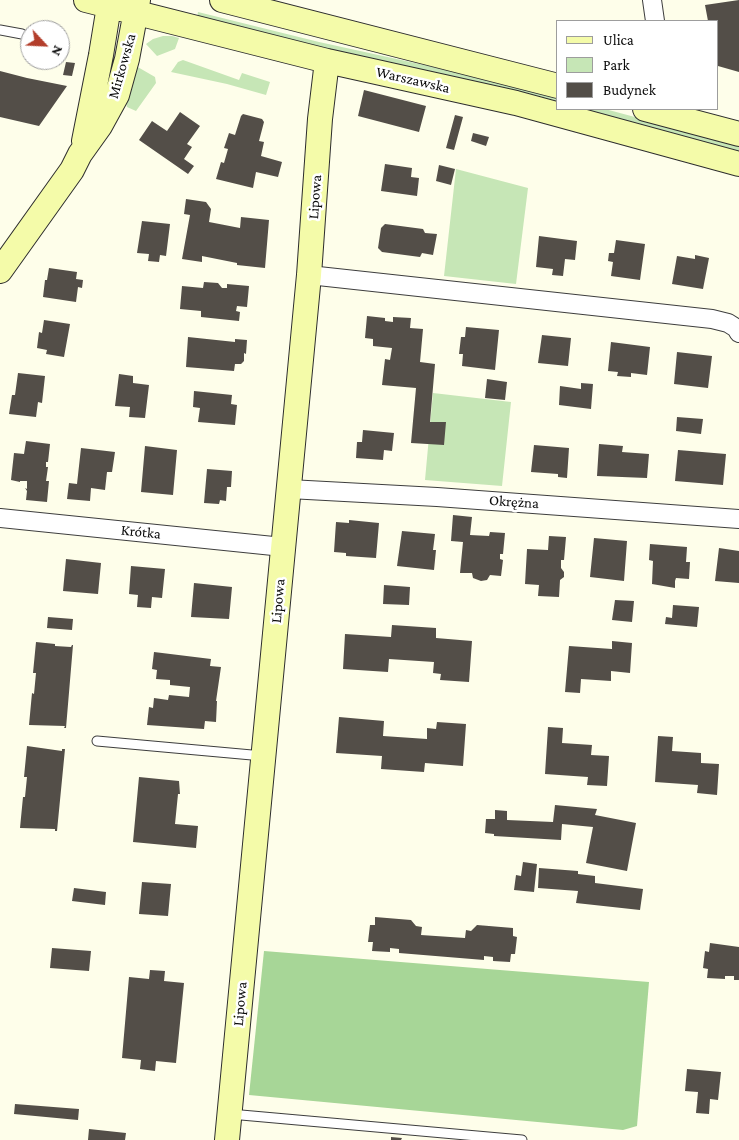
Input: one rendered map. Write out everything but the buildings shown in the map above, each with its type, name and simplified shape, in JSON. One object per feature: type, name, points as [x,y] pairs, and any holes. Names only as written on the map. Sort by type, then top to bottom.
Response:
[{"type":"street","name":"Warszawska","points":[[86,0],[137,6],[186,26],[328,61],[516,103],[739,164]]},
{"type":"street","name":"Warszawska","points":[[222,0],[556,85]]},
{"type":"street","points":[[652,0],[655,20]]},
{"type":"street","name":"Mirkowska","points":[[80,154],[101,55],[109,3]]},
{"type":"street","name":"Mirkowska","points":[[0,271],[72,170],[117,95],[127,58],[137,6]]},
{"type":"street","name":"Lipowa","points":[[227,1140],[309,275],[320,119],[328,61]]},
{"type":"street","points":[[649,110],[739,134]]},
{"type":"street","points":[[309,275],[712,319],[736,328],[739,333]]},
{"type":"street","name":"Okrężna","points":[[289,489],[446,497],[739,519]]},
{"type":"street","name":"Krótka","points":[[0,518],[283,547]]},
{"type":"lane","points":[[0,30],[20,34]]},
{"type":"lane","points":[[97,741],[263,756]]},
{"type":"lane","points":[[230,1114],[522,1140]]},
{"type":"green space","points":[[198,12],[319,42],[497,81],[556,96],[556,102],[327,51],[197,18]]},
{"type":"green space","points":[[172,36],[179,38],[175,49],[157,56],[146,44],[153,39]]},
{"type":"green space","points":[[183,60],[239,80],[242,73],[270,82],[266,95],[227,84],[171,72],[178,62]]},
{"type":"green space","points":[[136,66],[155,77],[156,83],[136,111],[127,107],[126,103]]},
{"type":"green space","points":[[585,110],[609,110],[646,120],[739,146],[739,152]]},
{"type":"green space","points":[[456,169],[528,188],[516,284],[444,276]]},
{"type":"green space","points":[[433,393],[511,402],[502,486],[425,480]]},
{"type":"green space","points":[[264,951],[649,982],[637,1126],[623,1130],[249,1095]]}]
